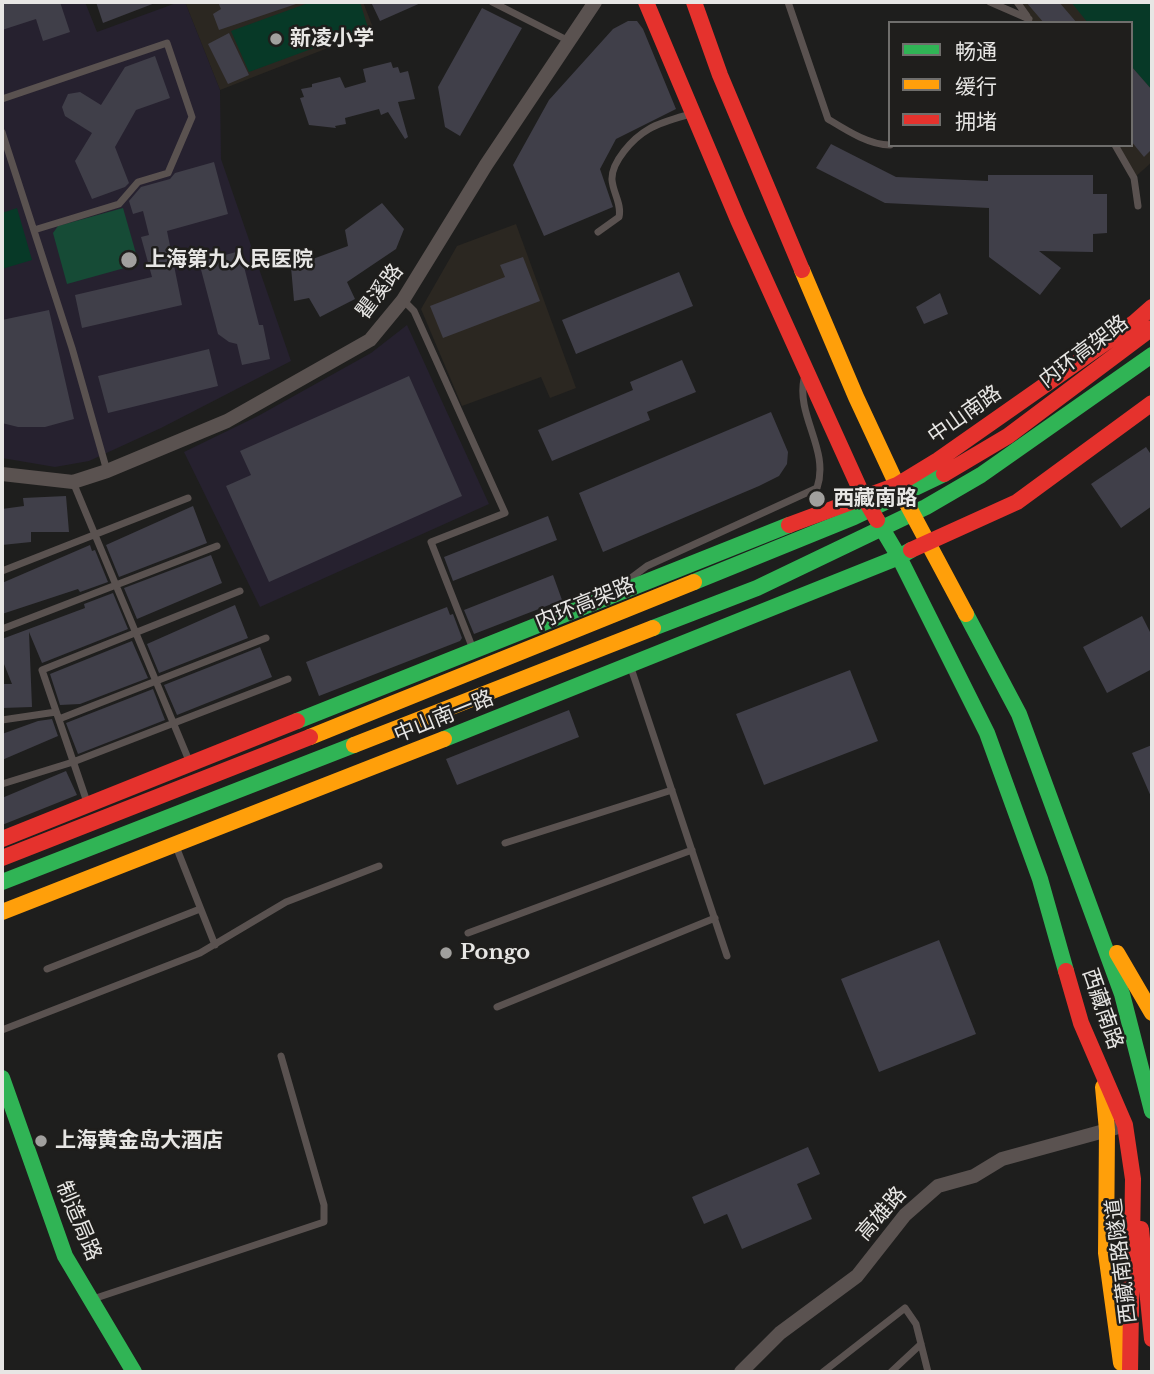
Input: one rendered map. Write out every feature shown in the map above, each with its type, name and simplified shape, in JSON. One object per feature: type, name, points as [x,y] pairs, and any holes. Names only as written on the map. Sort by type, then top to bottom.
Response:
[{"type":"main road","name":"西藏南路","points":[[646,2],[692,114],[863,496],[899,557],[987,733],[1040,878],[1081,1023],[1125,1125],[1133,1179],[1130,1372]]},
{"type":"main road","name":"西藏南路","points":[[695,2],[720,75],[856,397],[897,485],[1019,714],[1122,994],[1152,1111]]},
{"type":"main road","name":"中山南路","points":[[863,496],[897,485],[938,460],[1135,323],[1152,307]]},
{"type":"main road","name":"内环高架路","points":[[2,858],[494,664],[854,517],[955,469],[1008,436],[1152,328]]},
{"type":"main road","name":"内环高架路","points":[[2,882],[757,588],[926,508],[981,475],[1152,355]]},
{"type":"main road","points":[[899,557],[927,541],[1017,502],[1152,403]]},
{"type":"main road","points":[[2,839],[863,496]]},
{"type":"main road","name":"中山南一路","points":[[2,912],[630,666],[899,557]]},
{"type":"main road","name":"西藏南路","points":[[1089,907],[1152,1013]]},
{"type":"main road","name":"西藏南路","points":[[1101,1068],[1107,1130],[1106,1253],[1114,1324],[1123,1372]]},
{"type":"main road","name":"制造局路","points":[[2,1078],[65,1256],[134,1372]]},
{"type":"main road","name":"西藏南路隧道","points":[[1133,1179],[1144,1242],[1152,1339]]},
{"type":"street","name":"瞿溪路","points":[[2,474],[73,482],[107,471],[227,421],[370,340],[403,300],[486,165],[567,40],[595,2]]},
{"type":"street","name":"高雄路","points":[[741,1372],[780,1333],[857,1276],[905,1215],[938,1186],[974,1176],[1002,1159],[1125,1125]]},
{"type":"lane","points":[[492,2],[567,40]]},
{"type":"lane","points":[[788,2],[828,119],[846,130],[881,145],[888,145]]},
{"type":"lane","points":[[990,2],[1030,21]]},
{"type":"lane","points":[[1017,2],[1030,21]]},
{"type":"lane","points":[[2,99],[167,43],[191,117],[168,173],[138,181],[119,204],[34,230]]},
{"type":"lane","points":[[598,232],[619,217],[621,210],[612,184],[612,168],[622,154],[648,129],[692,114]]},
{"type":"lane","points":[[2,132],[72,348],[107,471]]},
{"type":"lane","points":[[1116,147],[1134,178],[1138,206]]},
{"type":"lane","points":[[403,300],[414,311],[505,513],[431,542],[474,651]]},
{"type":"lane","points":[[615,595],[629,579],[647,566],[817,488],[819,454],[803,399],[802,387],[806,370]]},
{"type":"lane","points":[[73,482],[190,764]]},
{"type":"lane","points":[[2,571],[188,498]]},
{"type":"lane","points":[[2,629],[217,546]]},
{"type":"lane","points":[[88,805],[42,670],[240,591]]},
{"type":"lane","points":[[2,720],[57,716],[265,638]]},
{"type":"lane","points":[[630,666],[727,956]]},
{"type":"lane","points":[[2,784],[73,762],[288,679]]},
{"type":"lane","points":[[505,843],[672,790]]},
{"type":"lane","points":[[175,845],[215,944]]},
{"type":"lane","points":[[468,933],[692,850]]},
{"type":"lane","points":[[2,1030],[200,953],[286,902],[379,866]]},
{"type":"lane","points":[[47,969],[201,909]]},
{"type":"lane","points":[[497,1007],[715,918]]},
{"type":"lane","points":[[92,1300],[324,1222],[324,1205],[281,1056]]},
{"type":"lane","points":[[822,1372],[905,1308],[916,1324],[928,1372]]},
{"type":"lane","points":[[891,1372],[921,1344]]},
{"type":"shaded area","name":"上海第九人民医院","points":[[2,2],[85,2],[97,32],[185,2],[220,90],[221,159],[291,361],[161,428],[89,461],[55,467],[2,458]]},
{"type":"shaded area","name":"新凌小学","points":[[185,2],[363,2],[374,30],[220,90]]},
{"type":"shaded area","points":[[1017,2],[1152,2],[1152,162],[1134,178],[1113,147],[1133,147],[1133,21],[1031,21]]},
{"type":"shaded area","points":[[516,224],[576,388],[550,398],[541,377],[462,406],[421,309],[457,246]]},
{"type":"shaded area","points":[[407,325],[489,504],[260,607],[184,452],[258,416],[371,353]]},
{"type":"green space","points":[[311,2],[360,2],[368,28],[249,72],[231,31]]},
{"type":"green space","points":[[1071,2],[1152,2],[1152,90],[1133,68],[1133,21],[1086,21]]},
{"type":"green space","points":[[17,208],[32,260],[2,269],[2,213]]},
{"type":"green space","points":[[123,208],[139,264],[67,284],[53,233],[58,226]]},
{"type":"building","points":[[2,2],[60,2],[70,32],[43,41],[36,19],[2,30]]},
{"type":"building","points":[[96,2],[155,2],[155,3],[103,23]]},
{"type":"building","points":[[218,2],[296,4],[219,30],[213,14],[221,9]]},
{"type":"building","points":[[371,2],[423,2],[380,21]]},
{"type":"building","points":[[1026,2],[1059,2],[1075,21],[1042,21]]},
{"type":"building","points":[[482,8],[522,28],[460,136],[445,127],[438,87]]},
{"type":"building","points":[[628,21],[637,21],[643,29],[676,109],[616,139],[600,169],[613,207],[544,236],[513,165],[549,100],[613,29]]},
{"type":"building","points":[[229,33],[249,75],[228,84],[208,44]]},
{"type":"building","points":[[155,56],[170,98],[136,110],[115,147],[129,183],[92,199],[75,161],[92,133],[65,116],[62,107],[68,94],[80,92],[101,105],[125,67]]},
{"type":"building","points":[[391,62],[393,68],[398,67],[400,73],[408,71],[415,99],[398,102],[408,137],[405,139],[388,112],[381,115],[379,109],[345,118],[346,124],[335,126],[336,128],[309,125],[300,98],[304,97],[301,89],[340,77],[345,88],[366,82],[363,69]]},
{"type":"building","points":[[1133,68],[1152,90],[1152,149],[1144,157],[1133,143]]},
{"type":"building","points":[[831,144],[896,177],[988,181],[988,175],[1093,175],[1093,194],[1107,194],[1107,233],[1093,234],[1093,252],[1039,251],[1061,268],[1040,295],[989,257],[989,208],[885,203],[816,168]]},
{"type":"building","points":[[214,162],[228,214],[167,231],[182,305],[82,328],[75,295],[152,277],[141,237],[149,235],[143,211],[133,214],[129,201],[141,187],[170,179],[175,173]]},
{"type":"building","points":[[382,203],[404,229],[396,249],[347,282],[355,299],[320,317],[309,298],[294,301],[291,267],[348,246],[345,230]]},
{"type":"building","points":[[240,251],[259,325],[263,325],[270,359],[242,365],[237,344],[218,334],[199,262]]},
{"type":"building","points":[[523,257],[540,301],[443,338],[430,306],[505,277],[500,265]]},
{"type":"building","points":[[679,272],[693,306],[576,354],[562,320]]},
{"type":"building","points":[[940,293],[948,314],[924,324],[916,307]]},
{"type":"building","points":[[49,310],[74,419],[45,427],[18,427],[2,423],[2,320]]},
{"type":"building","points":[[209,349],[218,386],[108,413],[98,376]]},
{"type":"building","points":[[682,360],[696,392],[647,412],[650,420],[552,461],[538,430],[633,390],[630,382]]},
{"type":"building","points":[[409,376],[462,496],[269,582],[226,486],[251,475],[240,451]]},
{"type":"building","points":[[771,412],[788,452],[787,464],[779,476],[603,552],[579,493]]},
{"type":"building","points":[[1146,447],[1152,456],[1152,506],[1121,528],[1091,484]]},
{"type":"building","points":[[66,496],[69,532],[31,532],[31,542],[2,545],[2,509],[24,506],[23,498]]},
{"type":"building","points":[[193,506],[207,543],[119,577],[106,545]]},
{"type":"building","points":[[548,516],[557,540],[453,581],[444,557]]},
{"type":"building","points":[[90,545],[92,551],[95,550],[108,582],[2,614],[2,583]]},
{"type":"building","points":[[211,555],[222,583],[137,619],[124,588]]},
{"type":"building","points":[[553,575],[562,600],[474,634],[464,610]]},
{"type":"building","points":[[113,593],[128,629],[42,663],[29,632],[32,707],[2,708],[2,684],[12,684],[2,659],[2,639],[85,608],[84,604]]},
{"type":"building","points":[[235,605],[248,638],[159,673],[147,644]]},
{"type":"building","points":[[447,607],[450,615],[453,614],[462,638],[460,641],[319,696],[306,662]]},
{"type":"building","points":[[1142,616],[1152,636],[1152,669],[1107,693],[1083,647]]},
{"type":"building","points":[[132,641],[148,678],[80,704],[60,705],[50,674]]},
{"type":"building","points":[[260,647],[272,677],[177,715],[164,685]]},
{"type":"building","points":[[850,670],[878,741],[764,785],[736,714]]},
{"type":"building","points":[[153,689],[165,720],[78,754],[66,723]]},
{"type":"building","points":[[569,710],[579,737],[457,785],[446,759]]},
{"type":"building","points":[[52,719],[58,736],[2,760],[2,734],[38,721]]},
{"type":"building","points":[[1152,745],[1152,799],[1132,753]]},
{"type":"building","points":[[66,771],[77,795],[2,825],[2,798]]},
{"type":"building","points":[[939,940],[976,1034],[879,1072],[841,979]]},
{"type":"building","points":[[808,1147],[820,1174],[797,1184],[812,1219],[742,1249],[727,1214],[704,1224],[692,1197]]},
{"type":"traffic: fast","points":[[653,628],[757,588],[926,507],[981,475],[1152,355]]},
{"type":"traffic: fast","points":[[694,582],[854,517],[944,474]]},
{"type":"traffic: fast","points":[[877,520],[899,557],[987,733],[1040,879],[1066,971]]},
{"type":"traffic: fast","points":[[297,721],[789,525]]},
{"type":"traffic: fast","points":[[444,739],[911,550]]},
{"type":"traffic: fast","points":[[966,614],[1019,714],[1122,994],[1152,1111]]},
{"type":"traffic: fast","points":[[2,882],[354,745]]},
{"type":"traffic: fast","points":[[2,1078],[65,1256],[134,1372]]},
{"type":"traffic: slow","points":[[802,270],[897,485],[966,614]]},
{"type":"traffic: slow","points":[[310,737],[694,582]]},
{"type":"traffic: slow","points":[[354,745],[653,628]]},
{"type":"traffic: slow","points":[[2,912],[444,739]]},
{"type":"traffic: slow","points":[[1117,953],[1152,1013]]},
{"type":"traffic: slow","points":[[1103,1087],[1107,1130],[1106,1253],[1121,1363]]},
{"type":"traffic: jam","points":[[646,2],[738,220],[863,496],[877,520]]},
{"type":"traffic: jam","points":[[694,2],[720,75],[802,270]]},
{"type":"traffic: jam","points":[[789,525],[897,485],[938,460],[1135,322],[1152,307]]},
{"type":"traffic: jam","points":[[944,474],[1008,436],[1152,328]]},
{"type":"traffic: jam","points":[[911,550],[1017,502],[1152,403]]},
{"type":"traffic: jam","points":[[2,839],[297,721]]},
{"type":"traffic: jam","points":[[2,858],[310,737]]},
{"type":"traffic: jam","points":[[1066,971],[1081,1023],[1125,1125],[1133,1179],[1130,1372]]},
{"type":"traffic: jam","points":[[1141,1229],[1152,1339]]},
{"type":"place","name":"新凌小学","points":[[276,39]]},
{"type":"place","name":"上海第九人民医院","points":[[129,260]]},
{"type":"place","name":"西藏南路","points":[[817,499]]},
{"type":"place","name":"Pongo","points":[[446,953]]},
{"type":"place","name":"上海黄金岛大酒店","points":[[41,1141]]}]
